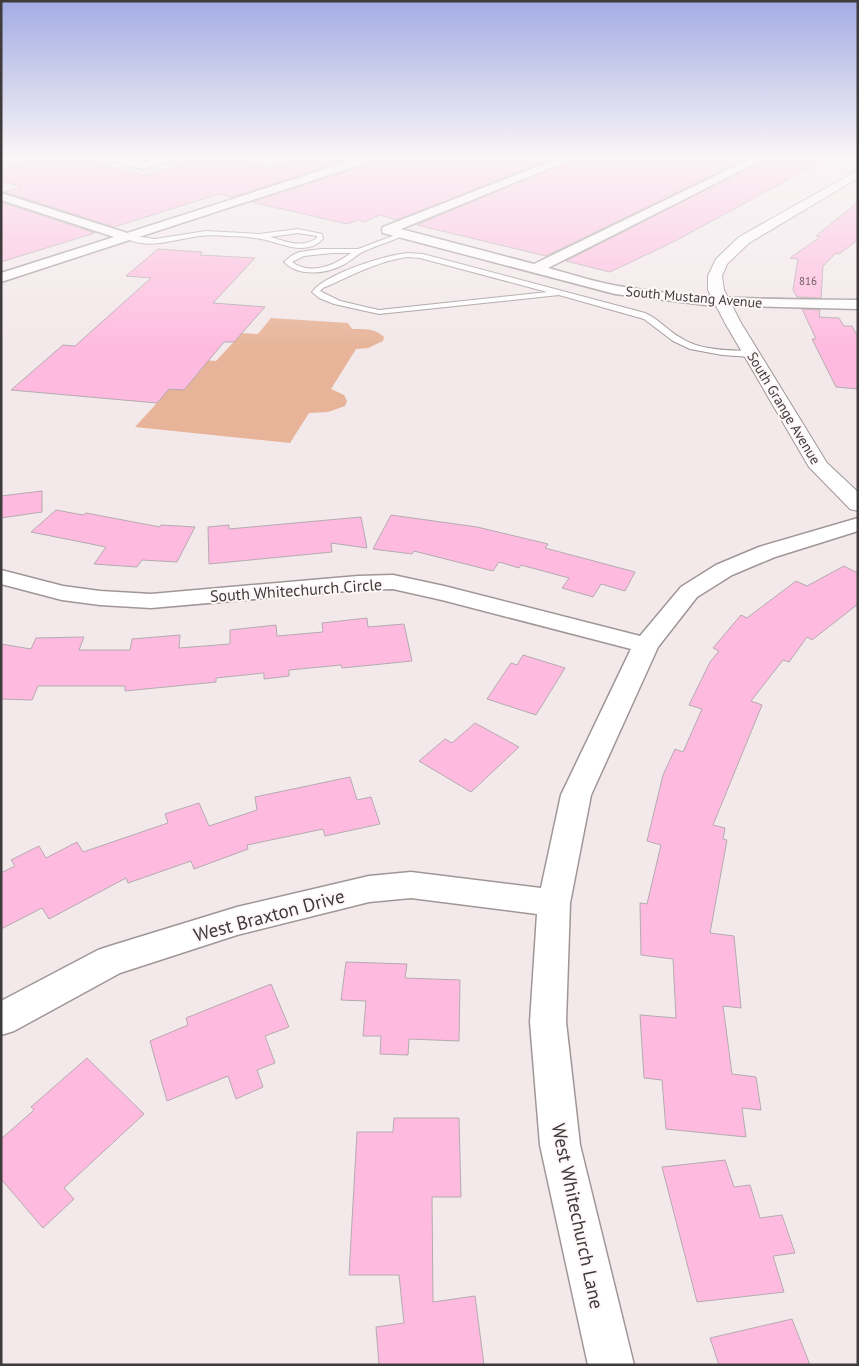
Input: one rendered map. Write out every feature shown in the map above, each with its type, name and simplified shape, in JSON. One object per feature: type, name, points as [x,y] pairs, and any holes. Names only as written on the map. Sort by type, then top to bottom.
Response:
[{"type":"street","points":[[77,221],[127,237]]},
{"type":"street","points":[[1,278],[177,221]]},
{"type":"street","name":"South Mustang Avenue","points":[[411,221],[388,230],[615,290],[650,296],[722,302],[858,305]]},
{"type":"street","points":[[536,269],[634,221]]},
{"type":"street","name":"South Grange Avenue","points":[[777,221],[744,240],[721,262],[715,276],[716,290],[751,354],[820,467],[858,504]]},
{"type":"street","name":"West Whitechurch Lane","points":[[611,1365],[560,1145],[548,1022],[554,903],[576,795],[646,645],[689,592],[724,570],[767,552],[858,524]]},
{"type":"street","name":"South Whitechurch Circle","points":[[1,577],[62,593],[100,598],[151,601],[358,583],[393,582],[444,593],[646,645]]},
{"type":"street","name":"West Braxton Drive","points":[[1,1020],[110,961],[237,921],[369,889],[411,885],[554,903]]},
{"type":"lane","points":[[127,237],[144,242],[160,242],[200,234],[261,236],[300,231],[320,235],[320,239],[314,243],[296,246],[261,236]]},
{"type":"lane","points":[[359,251],[308,252],[297,255],[288,262],[290,265],[306,269],[327,269],[359,251],[403,234]]},
{"type":"lane","points":[[560,293],[379,312],[332,300],[316,292],[320,286],[392,256],[405,254],[420,256],[560,293],[652,318],[675,338],[686,344],[716,351],[751,354]]},
{"type":"shaded area","points":[[271,318],[348,323],[352,329],[373,331],[384,337],[383,341],[368,348],[356,349],[331,389],[344,395],[347,401],[345,406],[328,412],[309,413],[290,443],[135,427],[157,403],[191,359],[216,361],[242,333],[258,334]]},
{"type":"building","points":[[1,221],[58,221],[95,233],[1,262]]},
{"type":"building","points":[[94,221],[134,221],[114,227]]},
{"type":"building","points":[[333,221],[356,221],[347,224]]},
{"type":"building","points":[[427,221],[619,221],[546,256],[417,225]]},
{"type":"building","points":[[645,221],[712,221],[610,272],[566,261]]},
{"type":"building","points":[[835,221],[858,221],[858,240],[839,254],[836,253],[823,266],[821,298],[797,297],[793,290],[798,259],[790,258],[820,237],[816,236]]},
{"type":"building","points":[[158,249],[202,252],[200,255],[255,258],[213,303],[265,307],[234,342],[224,342],[184,390],[169,389],[157,403],[11,390],[63,345],[75,346],[151,278],[126,276]]},
{"type":"building","points":[[802,309],[820,310],[819,317],[839,318],[844,326],[852,326],[858,337],[858,389],[836,387],[812,339],[816,339]]},
{"type":"building","points":[[42,491],[42,512],[1,518],[1,496]]},
{"type":"building","points":[[56,510],[83,515],[86,513],[160,527],[161,525],[195,527],[177,562],[142,560],[137,567],[94,564],[106,547],[31,532]]},
{"type":"building","points":[[391,515],[477,527],[548,544],[545,548],[635,572],[625,591],[601,584],[593,597],[562,588],[569,578],[521,565],[519,568],[499,562],[493,571],[414,551],[412,554],[373,549]]},
{"type":"building","points":[[361,517],[367,548],[331,543],[332,552],[209,564],[208,527],[229,525],[229,529]]},
{"type":"building","points":[[844,566],[858,573],[858,604],[812,640],[807,637],[789,662],[783,660],[751,701],[762,705],[713,825],[725,828],[723,839],[727,840],[710,933],[734,936],[741,1008],[723,1006],[732,1074],[756,1077],[761,1110],[742,1108],[746,1137],[666,1129],[662,1080],[644,1078],[640,1015],[676,1018],[673,959],[641,955],[640,903],[647,904],[661,845],[647,841],[663,775],[675,749],[683,752],[702,709],[689,705],[710,662],[719,651],[713,648],[741,615],[747,618],[796,581],[807,586]]},
{"type":"building","points":[[367,618],[368,627],[404,624],[412,661],[342,668],[341,665],[289,670],[289,676],[264,679],[264,673],[216,678],[216,682],[125,691],[125,686],[38,686],[32,700],[1,699],[1,644],[31,649],[36,638],[84,637],[79,650],[130,650],[132,639],[180,635],[179,648],[230,644],[230,630],[276,625],[277,636],[323,632],[322,623]]},
{"type":"building","points":[[523,655],[565,668],[536,715],[487,699],[511,663],[517,665]]},
{"type":"building","points":[[475,723],[519,747],[471,792],[419,761],[445,739],[452,743]]},
{"type":"building","points":[[350,777],[357,800],[371,797],[380,824],[325,836],[323,829],[247,845],[248,849],[194,869],[191,861],[128,883],[126,878],[49,919],[42,908],[1,929],[1,873],[15,866],[11,860],[39,846],[46,858],[77,842],[83,852],[168,823],[165,814],[199,803],[209,826],[257,810],[255,797]]},
{"type":"building","points":[[346,962],[407,964],[405,978],[460,980],[459,1041],[409,1039],[408,1055],[380,1054],[381,1036],[363,1036],[366,1001],[341,1000]]},
{"type":"building","points":[[271,984],[289,1027],[265,1036],[275,1063],[257,1070],[263,1087],[236,1099],[228,1076],[167,1101],[150,1041],[188,1025],[186,1018]]},
{"type":"building","points":[[87,1058],[144,1114],[64,1188],[74,1199],[43,1228],[1,1179],[1,1139],[34,1110],[31,1107]]},
{"type":"building","points":[[394,1118],[459,1118],[461,1197],[432,1197],[433,1302],[475,1296],[484,1365],[379,1365],[376,1327],[404,1323],[399,1275],[349,1275],[357,1132],[393,1132]]},
{"type":"building","points":[[725,1160],[734,1187],[750,1185],[760,1218],[782,1215],[795,1253],[773,1256],[784,1292],[697,1302],[662,1167]]},
{"type":"building","points":[[792,1319],[810,1365],[719,1365],[710,1338]]}]
